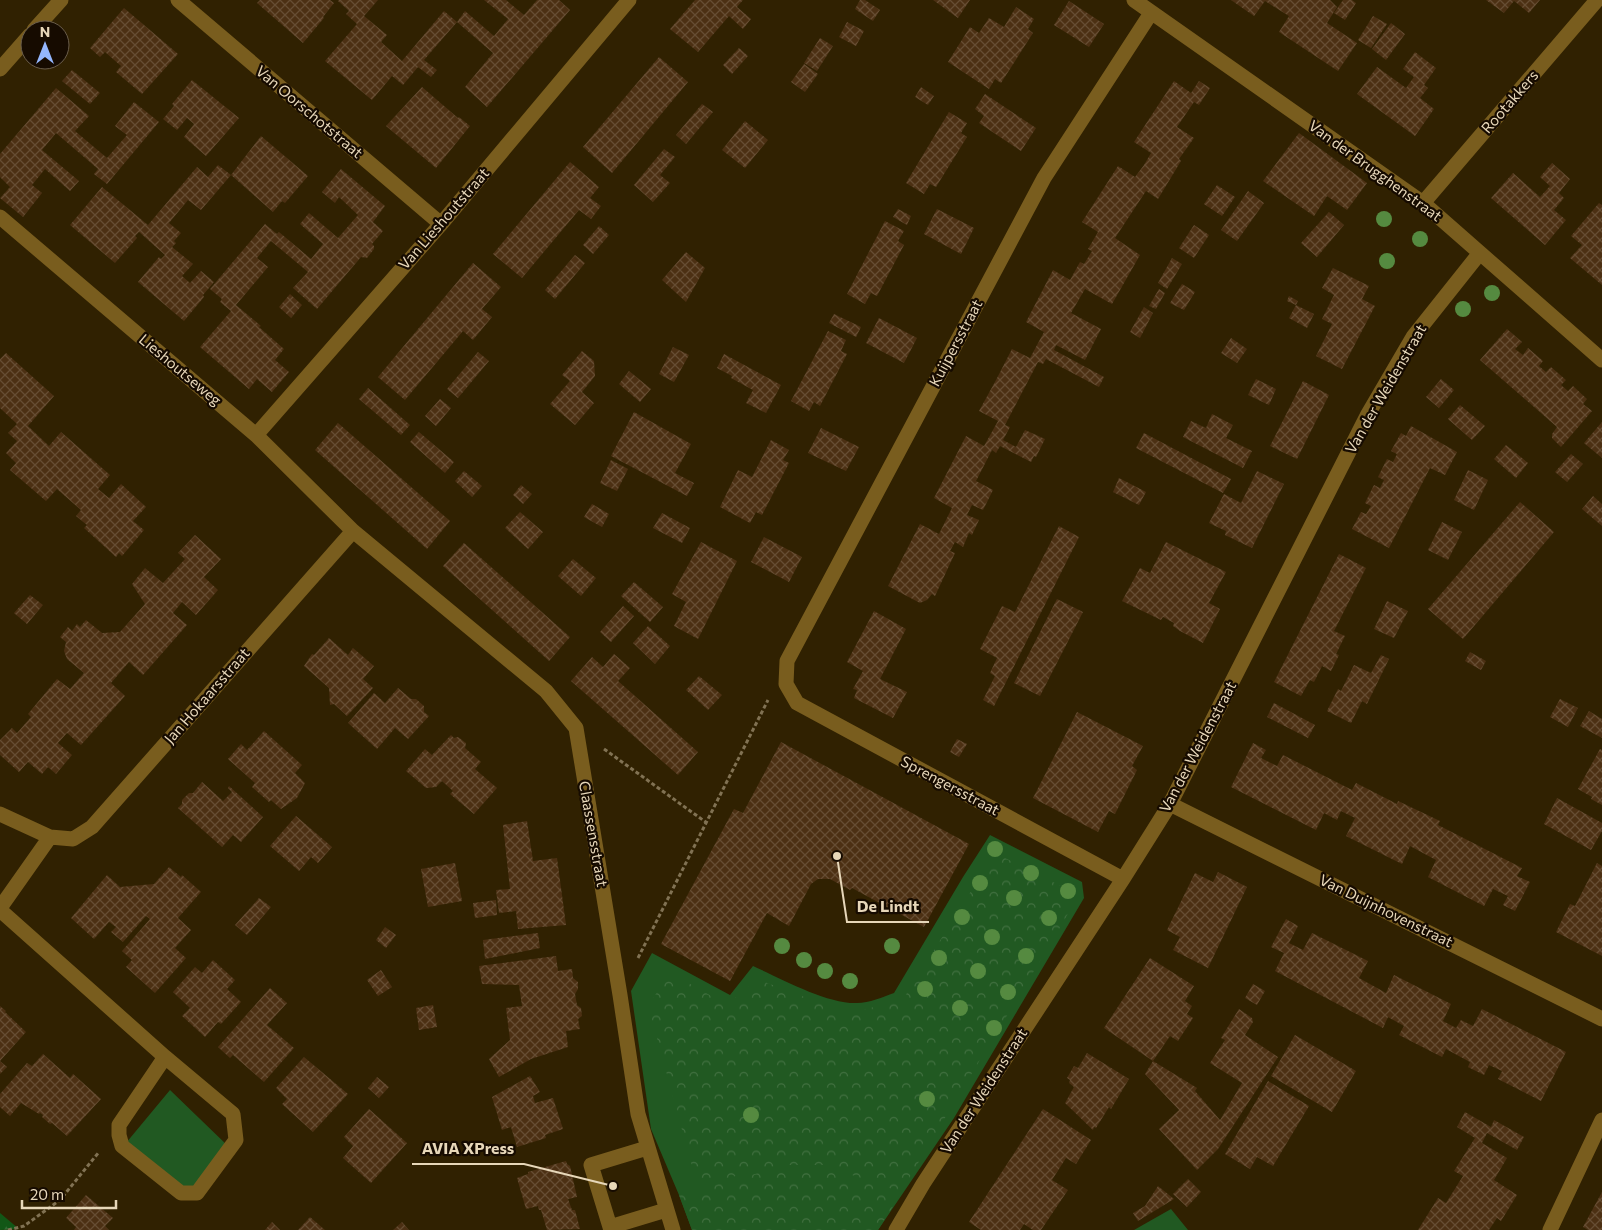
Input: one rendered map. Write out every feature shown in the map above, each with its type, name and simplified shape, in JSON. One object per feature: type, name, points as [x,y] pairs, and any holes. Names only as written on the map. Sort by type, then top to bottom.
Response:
[{"type":"street","points":[[43,20],[61,0]]},
{"type":"street","name":"Van Oorschotstraat","points":[[178,0],[441,224]]},
{"type":"street","name":"Van der Brugghenstraat","points":[[1134,0],[1423,203],[1602,360]]},
{"type":"street","name":"Rootakkers","points":[[1423,203],[1597,0]]},
{"type":"street","name":"Van Lieshoutstraat","points":[[256,435],[441,224],[627,1]]},
{"type":"street","name":"Kuijpersstraat","points":[[786,684],[787,662],[1044,178],[1151,13]]},
{"type":"street","points":[[0,69],[20,46]]},
{"type":"street","name":"Lieshoutseweg","points":[[0,217],[256,435],[352,531]]},
{"type":"street","name":"Van der Weidenstraat","points":[[896,1230],[923,1184],[1170,804],[1368,414],[1413,336],[1480,254]]},
{"type":"street","name":"Claassensstraat","points":[[352,531],[546,691],[576,728],[638,1114],[673,1230]]},
{"type":"street","name":"Jan Hokaarsstraat","points":[[0,814],[50,838],[73,838],[92,826],[352,531]]},
{"type":"street","name":"Sprengersstraat","points":[[786,684],[797,703],[1123,879]]},
{"type":"street","name":"Van Duijnhovenstraat","points":[[1170,804],[1602,1018]]},
{"type":"street","points":[[50,838],[0,909],[165,1057],[233,1114],[236,1140],[197,1193],[181,1193],[122,1146],[119,1135],[119,1125],[165,1057]]},
{"type":"street","points":[[1550,1230],[1602,1120]]},
{"type":"street","points":[[647,1148],[591,1165],[610,1227],[666,1210]]},
{"type":"path","points":[[620,995],[787,662]]},
{"type":"path","points":[[576,728],[707,823]]},
{"type":"path","points":[[8,1230],[24,1226],[60,1200],[101,1149],[119,1135]]},
{"type":"green space","points":[[990,835],[1082,882],[1084,898],[954,1118],[878,1230],[692,1230],[651,1129],[631,991],[652,953],[730,995],[753,966],[805,990],[832,999],[857,1003],[881,998],[894,993]]},
{"type":"green space","points":[[995,853],[1079,895],[901,1192],[823,1165],[784,1165],[697,1185],[648,1005],[671,973],[727,1005],[757,979],[847,1013],[902,1001]]},
{"type":"green space","points":[[170,1090],[229,1147],[183,1199],[126,1143]]},
{"type":"green space","points":[[816,1167],[901,1194],[878,1230],[692,1230],[679,1195],[777,1168]]},
{"type":"green space","points":[[1171,1209],[1188,1230],[1134,1230]]},
{"type":"green space","points":[[0,1213],[19,1229],[0,1230]]},
{"type":"building","points":[[260,0],[330,0],[334,3],[303,43],[257,3]]},
{"type":"building","points":[[339,0],[378,0],[364,16],[387,35],[381,42],[402,61],[444,11],[457,22],[424,60],[437,70],[431,77],[418,67],[403,85],[392,76],[372,100],[325,61],[357,24],[346,14],[349,11]]},
{"type":"building","points":[[484,0],[506,0],[524,15],[537,0],[559,0],[570,10],[487,107],[465,87],[493,53],[457,22],[465,11],[494,36],[508,19]]},
{"type":"building","points":[[695,0],[743,0],[737,7],[751,19],[743,29],[729,16],[698,52],[670,29]]},
{"type":"building","points":[[860,0],[865,0],[880,10],[873,21],[855,9]]},
{"type":"building","points":[[933,0],[970,0],[958,18]]},
{"type":"building","points":[[1231,0],[1330,0],[1337,7],[1327,23],[1357,43],[1338,71],[1279,32],[1289,16],[1265,1],[1254,16]]},
{"type":"building","points":[[1343,0],[1352,0],[1356,3],[1345,20],[1334,13]]},
{"type":"building","points":[[1486,0],[1540,0],[1529,13],[1514,1],[1504,13]]},
{"type":"building","points":[[1069,1],[1104,24],[1089,47],[1054,25]]},
{"type":"building","points":[[1016,7],[1034,19],[1028,29],[1033,33],[1001,83],[995,79],[989,89],[948,62],[970,27],[979,33],[989,18],[1004,27]]},
{"type":"building","points":[[124,8],[178,54],[142,94],[116,72],[121,66],[105,52],[100,57],[90,48]]},
{"type":"building","points":[[1373,16],[1387,24],[1371,48],[1358,40]]},
{"type":"building","points":[[847,22],[864,31],[856,46],[839,37]]},
{"type":"building","points":[[1391,23],[1405,34],[1386,60],[1372,49]]},
{"type":"building","points":[[820,38],[833,46],[817,71],[804,63]]},
{"type":"building","points":[[739,48],[748,56],[732,74],[723,65]]},
{"type":"building","points":[[1415,52],[1436,68],[1424,85],[1428,88],[1420,98],[1434,109],[1415,136],[1357,94],[1377,67],[1406,88],[1414,77],[1403,69]]},
{"type":"building","points":[[659,57],[688,82],[612,173],[583,147]]},
{"type":"building","points":[[804,64],[818,74],[805,92],[791,82]]},
{"type":"building","points":[[72,70],[100,93],[90,104],[62,81]]},
{"type":"building","points":[[192,80],[239,118],[206,156],[184,137],[194,124],[187,118],[177,130],[163,119],[174,106],[172,104]]},
{"type":"building","points":[[1174,81],[1191,93],[1199,81],[1210,88],[1199,105],[1194,102],[1177,127],[1194,138],[1179,159],[1181,161],[1158,199],[1146,191],[1115,238],[1140,255],[1112,304],[1085,289],[1071,313],[1101,329],[1085,360],[1056,345],[1054,350],[1104,377],[1099,387],[1046,359],[1043,364],[1038,362],[1005,425],[1010,427],[1003,440],[1016,447],[1025,430],[1045,439],[1036,457],[1034,456],[1031,462],[1000,446],[996,453],[992,450],[976,481],[993,490],[983,510],[972,505],[967,515],[979,520],[972,535],[969,533],[963,547],[955,542],[950,551],[955,553],[935,596],[932,594],[927,600],[920,603],[888,586],[920,524],[939,534],[952,508],[934,498],[966,436],[984,446],[998,421],[979,411],[1012,349],[1030,358],[1044,332],[1026,322],[1053,270],[1070,280],[1080,262],[1084,264],[1092,251],[1088,249],[1098,232],[1082,222],[1118,166],[1135,177],[1144,165],[1151,153],[1134,142]]},
{"type":"building","points":[[422,87],[470,126],[436,168],[386,126]]},
{"type":"building","points":[[921,87],[934,96],[928,105],[915,97]]},
{"type":"building","points":[[56,88],[89,116],[75,131],[107,158],[127,135],[115,126],[134,102],[159,122],[107,184],[94,174],[98,169],[56,133],[42,150],[79,181],[70,191],[45,169],[32,185],[42,193],[23,217],[0,198],[10,187],[0,177],[0,154]]},
{"type":"building","points":[[985,94],[1036,128],[1021,151],[979,123],[984,116],[975,109]]},
{"type":"building","points":[[702,104],[713,112],[686,144],[676,135]]},
{"type":"building","points":[[949,112],[967,123],[961,133],[967,137],[936,187],[930,184],[924,194],[906,183]]},
{"type":"building","points":[[745,121],[768,140],[745,168],[722,150]]},
{"type":"building","points":[[1299,133],[1367,183],[1347,210],[1327,196],[1314,216],[1263,181]]},
{"type":"building","points":[[261,136],[308,176],[285,203],[282,201],[273,212],[231,175]]},
{"type":"building","points":[[664,149],[675,157],[660,175],[670,183],[653,202],[634,185]]},
{"type":"building","points":[[570,162],[599,187],[590,198],[601,206],[591,219],[579,210],[522,278],[493,254]]},
{"type":"building","points":[[1552,163],[1570,179],[1559,193],[1564,198],[1554,210],[1566,220],[1545,245],[1491,198],[1513,173],[1540,197],[1550,186],[1540,177]]},
{"type":"building","points":[[218,165],[231,175],[201,210],[188,200],[169,223],[181,233],[174,241],[176,243],[172,247],[193,264],[182,276],[190,283],[201,271],[214,282],[184,321],[138,282],[159,257],[161,259],[165,255],[139,232],[135,236],[137,238],[115,263],[70,225],[102,187],[148,225],[197,167],[208,177]]},
{"type":"building","points":[[341,169],[385,206],[373,222],[383,231],[372,244],[374,249],[367,258],[361,257],[317,309],[293,288],[308,272],[271,241],[257,258],[268,267],[236,305],[284,349],[275,360],[289,372],[272,392],[257,379],[249,389],[200,347],[231,311],[220,302],[222,299],[210,289],[265,224],[277,234],[279,232],[311,259],[323,244],[300,224],[309,213],[338,238],[358,215],[339,197],[335,203],[322,192]]},
{"type":"building","points":[[1217,185],[1235,197],[1222,216],[1204,204]]},
{"type":"building","points":[[1248,191],[1264,203],[1237,241],[1221,230]]},
{"type":"building","points":[[1599,203],[1602,205],[1602,285],[1570,258],[1582,245],[1571,236]]},
{"type":"building","points":[[898,209],[911,216],[907,225],[893,217]]},
{"type":"building","points":[[937,209],[974,228],[961,254],[924,234]]},
{"type":"building","points":[[1329,212],[1344,225],[1317,257],[1301,243]]},
{"type":"building","points":[[885,221],[904,231],[898,241],[904,245],[877,296],[871,293],[865,304],[847,294]]},
{"type":"building","points":[[1194,225],[1209,235],[1194,258],[1179,248]]},
{"type":"building","points":[[599,226],[609,235],[593,254],[583,245]]},
{"type":"building","points":[[686,252],[705,268],[686,302],[662,280]]},
{"type":"building","points":[[575,255],[585,263],[555,299],[545,290]]},
{"type":"building","points":[[1172,258],[1182,264],[1167,289],[1158,283]]},
{"type":"building","points":[[473,263],[501,287],[482,309],[492,317],[473,340],[463,331],[405,400],[378,377]]},
{"type":"building","points":[[1333,268],[1369,286],[1362,299],[1375,306],[1342,369],[1316,356],[1332,324],[1322,319],[1334,295],[1322,288]]},
{"type":"building","points":[[1182,284],[1195,292],[1184,310],[1170,303]]},
{"type":"building","points":[[1159,289],[1165,293],[1156,309],[1149,306]]},
{"type":"building","points":[[290,294],[302,305],[291,318],[279,307]]},
{"type":"building","points":[[1289,296],[1298,301],[1296,305],[1287,301]]},
{"type":"building","points":[[1296,305],[1314,314],[1307,328],[1289,318]]},
{"type":"building","points":[[1144,307],[1153,313],[1140,338],[1130,332]]},
{"type":"building","points":[[834,314],[861,327],[856,337],[829,323]]},
{"type":"building","points":[[879,318],[917,338],[904,363],[866,343]]},
{"type":"building","points":[[1507,329],[1522,342],[1515,349],[1523,355],[1528,348],[1543,361],[1539,366],[1546,372],[1551,367],[1566,380],[1561,385],[1568,391],[1573,386],[1587,399],[1583,404],[1592,411],[1561,447],[1552,438],[1552,434],[1557,427],[1480,360]]},
{"type":"building","points":[[828,331],[846,340],[841,351],[847,354],[820,406],[814,402],[809,411],[791,401]]},
{"type":"building","points":[[1231,338],[1247,349],[1237,363],[1221,353]]},
{"type":"building","points":[[673,347],[689,355],[674,382],[659,374]]},
{"type":"building","points":[[582,351],[594,361],[595,376],[582,392],[594,403],[575,425],[550,404],[570,381],[562,375]]},
{"type":"building","points":[[478,352],[489,361],[458,398],[447,389]]},
{"type":"building","points":[[6,353],[54,396],[28,426],[49,446],[61,432],[110,475],[98,489],[109,498],[121,484],[146,507],[133,521],[144,530],[122,556],[119,553],[116,557],[84,528],[87,525],[76,516],[81,510],[57,489],[46,501],[10,470],[16,463],[6,453],[17,441],[8,433],[17,424],[0,408],[0,359]]},
{"type":"building","points":[[724,354],[781,385],[766,413],[746,403],[753,390],[717,368]]},
{"type":"building","points":[[629,371],[651,389],[640,402],[619,384]]},
{"type":"building","points":[[1256,379],[1276,389],[1269,405],[1248,395]]},
{"type":"building","points":[[1441,379],[1454,390],[1439,408],[1426,397]]},
{"type":"building","points":[[1303,381],[1329,395],[1297,459],[1270,446]]},
{"type":"building","points":[[368,388],[410,425],[401,435],[359,399]]},
{"type":"building","points":[[440,399],[451,408],[436,426],[425,416]]},
{"type":"building","points":[[1460,405],[1485,426],[1472,440],[1448,419]]},
{"type":"building","points":[[634,412],[691,444],[675,473],[694,483],[687,496],[611,456]]},
{"type":"building","points":[[1212,414],[1233,425],[1226,438],[1252,451],[1243,468],[1183,437],[1191,421],[1206,428]]},
{"type":"building","points":[[1602,422],[1602,458],[1584,443]]},
{"type":"building","points":[[338,423],[450,521],[427,549],[315,450]]},
{"type":"building","points":[[1411,426],[1457,452],[1445,475],[1430,468],[1389,548],[1352,529],[1361,512],[1366,514],[1371,506],[1365,503],[1374,485],[1380,488],[1384,480],[1378,477],[1387,459],[1393,462],[1397,454],[1391,451],[1401,433],[1406,436]]},
{"type":"building","points":[[821,428],[859,447],[846,471],[808,453]]},
{"type":"building","points":[[419,432],[454,462],[445,473],[410,442]]},
{"type":"building","points":[[1144,433],[1231,479],[1223,493],[1136,448]]},
{"type":"building","points":[[771,440],[789,450],[783,460],[789,463],[762,515],[756,512],[750,523],[720,507],[738,470],[752,477]]},
{"type":"building","points":[[1506,445],[1528,463],[1516,478],[1494,459]]},
{"type":"building","points":[[1571,454],[1583,464],[1567,482],[1555,472]]},
{"type":"building","points":[[611,460],[628,469],[617,491],[600,483]]},
{"type":"building","points":[[1468,470],[1488,480],[1474,510],[1454,500]]},
{"type":"building","points":[[464,471],[482,486],[472,497],[455,481]]},
{"type":"building","points":[[1257,471],[1284,484],[1252,548],[1225,535],[1226,531],[1209,523],[1224,494],[1241,503]]},
{"type":"building","points":[[1119,478],[1146,492],[1139,505],[1113,492]]},
{"type":"building","points":[[521,485],[532,494],[523,504],[513,495]]},
{"type":"building","points":[[1593,496],[1602,504],[1602,526],[1582,509]]},
{"type":"building","points":[[1520,502],[1554,532],[1463,639],[1428,609]]},
{"type":"building","points":[[592,504],[609,514],[602,527],[584,517]]},
{"type":"building","points":[[520,512],[543,532],[528,549],[505,528]]},
{"type":"building","points":[[662,513],[690,528],[682,543],[653,528]]},
{"type":"building","points":[[1442,522],[1462,532],[1448,560],[1428,550]]},
{"type":"building","points":[[1059,526],[1079,537],[994,706],[983,700],[995,676],[990,673],[997,658],[980,649],[1002,606],[1015,612]]},
{"type":"building","points":[[195,535],[221,559],[204,577],[218,590],[196,615],[182,602],[173,613],[187,625],[143,675],[129,662],[111,683],[125,696],[81,745],[67,733],[58,743],[72,755],[56,774],[48,767],[42,774],[28,762],[19,772],[0,755],[0,740],[12,728],[17,733],[31,717],[28,714],[57,679],[70,689],[84,673],[67,659],[64,651],[66,642],[60,637],[68,627],[72,631],[77,624],[80,627],[86,620],[102,633],[120,632],[145,604],[132,584],[145,568],[163,583],[185,559],[178,553]]},
{"type":"building","points":[[764,537],[802,557],[789,582],[751,562]]},
{"type":"building","points":[[701,542],[737,561],[698,639],[674,626],[686,602],[672,594]]},
{"type":"building","points":[[1166,542],[1226,572],[1209,603],[1220,609],[1203,643],[1180,631],[1173,626],[1174,623],[1163,617],[1161,620],[1122,601],[1140,568],[1150,573]]},
{"type":"building","points":[[464,543],[570,637],[549,661],[443,566]]},
{"type":"building","points":[[1339,554],[1366,568],[1334,631],[1345,636],[1336,654],[1339,655],[1331,671],[1322,666],[1314,682],[1310,680],[1301,696],[1274,682]]},
{"type":"building","points":[[573,559],[596,578],[581,596],[558,576]]},
{"type":"building","points":[[634,582],[663,607],[650,622],[621,596]]},
{"type":"building","points":[[30,595],[43,605],[27,624],[14,613]]},
{"type":"building","points":[[1057,599],[1083,612],[1040,696],[1014,683]]},
{"type":"building","points":[[1387,601],[1408,611],[1394,638],[1374,629]]},
{"type":"building","points":[[623,606],[634,616],[611,642],[600,632]]},
{"type":"building","points":[[874,611],[906,629],[880,679],[907,692],[893,718],[854,698],[857,690],[853,689],[863,671],[847,662]]},
{"type":"building","points":[[648,626],[670,646],[655,664],[633,643]]},
{"type":"building","points":[[329,638],[348,655],[353,648],[374,666],[363,679],[373,688],[347,716],[334,704],[330,705],[329,688],[304,666],[312,654],[314,655]]},
{"type":"building","points":[[1470,652],[1486,661],[1481,670],[1465,661]]},
{"type":"building","points":[[614,654],[630,668],[618,681],[698,752],[678,775],[571,681],[592,657],[603,667]]},
{"type":"building","points":[[1381,655],[1389,659],[1367,704],[1362,701],[1351,723],[1327,711],[1338,689],[1341,691],[1354,665],[1371,673]]},
{"type":"building","points":[[699,676],[722,695],[708,710],[686,690]]},
{"type":"building","points":[[398,688],[411,699],[416,699],[424,706],[424,712],[429,716],[408,739],[395,728],[377,749],[348,723],[374,693],[385,703]]},
{"type":"building","points":[[1560,699],[1578,708],[1568,727],[1550,717]]},
{"type":"building","points":[[1274,703],[1315,725],[1308,738],[1267,717]]},
{"type":"building","points":[[1589,711],[1602,719],[1602,738],[1580,726]]},
{"type":"building","points":[[1077,712],[1143,746],[1132,766],[1137,770],[1115,814],[1109,811],[1098,832],[1033,798]]},
{"type":"building","points":[[264,731],[302,765],[295,773],[305,783],[297,798],[281,809],[271,800],[269,802],[252,787],[255,783],[228,759],[241,744],[247,750]]},
{"type":"building","points":[[451,735],[454,738],[458,737],[466,743],[465,748],[481,762],[475,769],[497,788],[474,814],[450,794],[453,791],[442,781],[436,787],[426,788],[406,771],[425,749],[432,755]]},
{"type":"building","points":[[957,739],[967,744],[959,757],[950,752]]},
{"type":"building","points":[[781,742],[969,844],[924,927],[852,888],[850,890],[830,879],[818,879],[811,884],[789,926],[767,913],[730,981],[661,944],[734,809],[743,813]]},
{"type":"building","points":[[1253,743],[1266,750],[1261,758],[1277,766],[1283,755],[1352,790],[1356,783],[1397,804],[1398,801],[1440,821],[1438,825],[1522,868],[1517,876],[1530,882],[1515,911],[1503,905],[1508,896],[1493,889],[1484,906],[1428,877],[1436,860],[1410,846],[1402,864],[1346,836],[1355,818],[1341,811],[1337,820],[1324,813],[1316,830],[1231,787]]},
{"type":"building","points":[[1600,749],[1602,750],[1602,805],[1578,789]]},
{"type":"building","points":[[202,782],[223,801],[232,792],[228,788],[229,786],[263,817],[241,842],[233,835],[222,847],[178,808],[182,804],[182,800],[189,793],[193,793]]},
{"type":"building","points":[[1557,798],[1602,823],[1602,831],[1591,850],[1544,824]]},
{"type":"building","points":[[296,816],[332,847],[318,863],[311,857],[299,871],[270,846]]},
{"type":"building","points":[[527,821],[533,861],[557,858],[566,925],[518,929],[516,911],[499,913],[496,890],[510,889],[503,825]]},
{"type":"building","points":[[455,863],[462,901],[428,907],[421,869]]},
{"type":"building","points":[[1597,863],[1602,866],[1602,956],[1556,932],[1570,904],[1575,906]]},
{"type":"building","points":[[169,867],[181,877],[182,875],[201,892],[178,918],[191,930],[175,948],[186,958],[155,993],[126,967],[132,960],[122,951],[150,919],[146,916],[123,942],[111,932],[116,927],[109,922],[94,939],[71,918],[107,875],[120,887],[154,884]]},
{"type":"building","points":[[1218,872],[1247,887],[1208,968],[1173,950],[1180,937],[1167,930],[1195,873],[1213,882]]},
{"type":"building","points":[[259,898],[271,907],[247,935],[235,925]]},
{"type":"building","points":[[496,900],[497,915],[475,918],[473,903]]},
{"type":"building","points":[[1286,919],[1298,926],[1289,943],[1303,950],[1312,933],[1368,961],[1359,978],[1386,993],[1394,975],[1451,1004],[1443,1021],[1456,1028],[1461,1020],[1473,1026],[1482,1009],[1566,1052],[1541,1101],[1498,1079],[1502,1071],[1489,1065],[1484,1075],[1468,1067],[1470,1062],[1446,1049],[1442,1057],[1399,1035],[1404,1026],[1388,1017],[1383,1028],[1275,971],[1284,953],[1271,947]]},
{"type":"building","points":[[385,927],[396,935],[386,948],[376,940]]},
{"type":"building","points":[[538,933],[540,948],[485,959],[483,940]]},
{"type":"building","points":[[556,956],[558,971],[572,969],[573,978],[578,982],[578,989],[575,994],[577,1005],[581,1008],[582,1016],[578,1019],[580,1029],[566,1031],[568,1047],[531,1059],[499,1077],[489,1059],[510,1040],[506,1008],[522,1006],[519,985],[482,984],[479,966]]},
{"type":"building","points":[[1150,958],[1194,986],[1185,1001],[1192,1006],[1187,1014],[1193,1018],[1178,1041],[1170,1036],[1153,1061],[1104,1028]]},
{"type":"building","points":[[213,960],[235,980],[227,989],[241,1002],[221,1024],[218,1022],[205,1037],[182,1016],[190,1008],[173,992],[195,967],[202,973]]},
{"type":"building","points":[[381,970],[392,987],[378,996],[367,980]]},
{"type":"building","points":[[1253,984],[1265,991],[1257,1005],[1245,998]]},
{"type":"building","points":[[270,988],[287,1003],[267,1025],[294,1048],[264,1082],[233,1055],[230,1058],[218,1047]]},
{"type":"building","points":[[433,1005],[437,1027],[419,1030],[416,1008]]},
{"type":"building","points":[[0,1006],[26,1032],[0,1061]]},
{"type":"building","points":[[1239,1009],[1252,1018],[1253,1022],[1245,1035],[1278,1057],[1218,1149],[1197,1170],[1159,1129],[1179,1110],[1145,1074],[1153,1061],[1197,1088],[1195,1091],[1220,1120],[1242,1083],[1210,1063],[1225,1040],[1221,1038]]},
{"type":"building","points":[[1295,1035],[1356,1071],[1332,1112],[1271,1076]]},
{"type":"building","points":[[1087,1053],[1129,1079],[1111,1109],[1109,1107],[1093,1130],[1065,1103],[1074,1087],[1067,1078],[1074,1066],[1078,1068]]},
{"type":"building","points":[[43,1054],[70,1078],[73,1074],[101,1099],[67,1136],[42,1117],[43,1115],[21,1103],[10,1116],[0,1107],[0,1094],[27,1063],[32,1066]]},
{"type":"building","points":[[304,1057],[348,1094],[313,1132],[282,1104],[287,1099],[276,1088]]},
{"type":"building","points":[[0,1061],[7,1067],[0,1074]]},
{"type":"building","points":[[530,1076],[540,1092],[533,1096],[535,1103],[553,1098],[563,1129],[545,1135],[546,1138],[517,1147],[511,1127],[502,1130],[492,1097]]},
{"type":"building","points":[[377,1077],[389,1087],[379,1098],[368,1088]]},
{"type":"building","points":[[1268,1081],[1309,1106],[1273,1166],[1257,1157],[1250,1169],[1225,1154]]},
{"type":"building","points":[[369,1109],[407,1143],[371,1183],[343,1158],[353,1146],[344,1137]]},
{"type":"building","points":[[1043,1109],[1091,1140],[1076,1164],[1066,1158],[1052,1180],[1068,1190],[1041,1230],[1033,1230],[1024,1224],[1020,1230],[981,1230],[969,1222]]},
{"type":"building","points":[[1465,1112],[1491,1127],[1494,1120],[1524,1137],[1517,1150],[1487,1133],[1482,1143],[1507,1158],[1494,1180],[1517,1195],[1501,1221],[1497,1218],[1489,1230],[1418,1230],[1438,1198],[1446,1203],[1463,1176],[1454,1171],[1475,1138],[1457,1127]]},
{"type":"building","points":[[566,1161],[570,1166],[577,1197],[568,1199],[572,1210],[575,1210],[580,1229],[547,1230],[538,1206],[526,1209],[517,1178],[528,1174],[528,1172]]},
{"type":"building","points":[[1188,1179],[1201,1192],[1187,1207],[1173,1194]]},
{"type":"building","points":[[1158,1186],[1174,1199],[1138,1221],[1133,1213],[1145,1206]]},
{"type":"building","points":[[1602,1192],[1602,1230],[1588,1230],[1583,1227]]},
{"type":"building","points":[[86,1195],[113,1218],[105,1226],[109,1230],[74,1230],[76,1227],[66,1218]]},
{"type":"building","points":[[310,1217],[325,1230],[298,1230]]},
{"type":"building","points":[[272,1222],[280,1230],[265,1230]]},
{"type":"building","points":[[402,1222],[409,1230],[393,1230]]},
{"type":"place","name":"De Lindt","points":[[837,856]]},
{"type":"place","name":"AVIA XPress","points":[[613,1186]]}]
